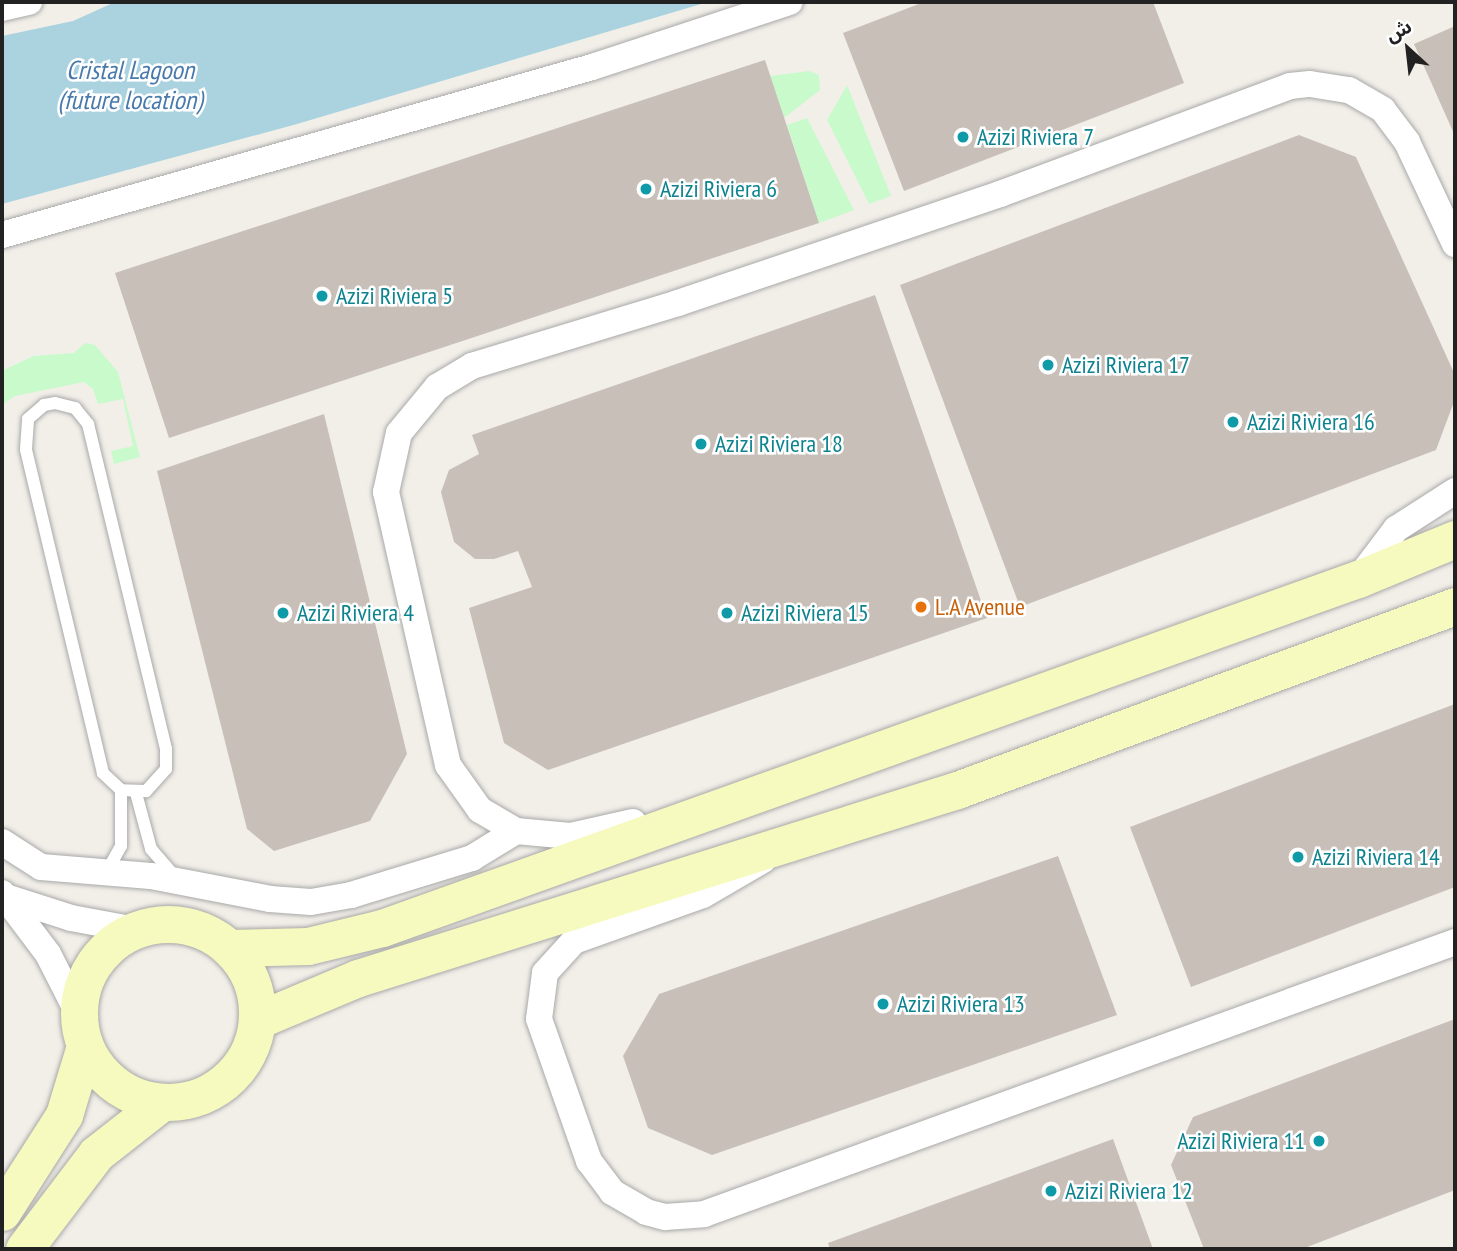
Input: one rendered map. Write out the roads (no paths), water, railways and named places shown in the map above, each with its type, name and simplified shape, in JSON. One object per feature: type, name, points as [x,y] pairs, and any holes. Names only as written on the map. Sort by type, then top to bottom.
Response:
[{"type":"street","points":[[2,8],[29,2]]},
{"type":"street","points":[[2,234],[592,67],[790,2]]},
{"type":"street","points":[[743,802],[579,835],[516,831],[480,810],[448,765],[387,512],[387,472],[399,433],[422,400],[454,375],[950,211],[1271,92],[1310,84],[1358,94],[1396,125],[1455,244]]},
{"type":"street","points":[[1358,579],[1396,529],[1455,491]]},
{"type":"street","points":[[230,947],[269,949],[346,939],[743,802],[1358,579],[1455,539]]},
{"type":"street","points":[[258,1020],[358,978],[777,850],[1137,727],[1455,606]]},
{"type":"street","points":[[2,842],[41,867],[182,880],[290,902],[331,900],[472,858],[516,831]]},
{"type":"street","points":[[777,850],[703,895],[574,941],[545,973],[539,990],[539,1019],[589,1161],[612,1192],[646,1212],[665,1217],[704,1214],[1455,942]]},
{"type":"street","points":[[5,896],[71,918],[136,930]]},
{"type":"street","points":[[2,1212],[64,1115],[82,1030],[85,979],[94,964],[120,938],[136,930],[175,924],[214,936],[230,947],[252,981],[258,1020],[254,1040],[234,1074],[201,1096],[161,1102],[132,1095],[107,1079],[82,1030],[48,954],[5,896]]},
{"type":"street","points":[[24,1249],[96,1154],[161,1102]]},
{"type":"lane","points":[[55,403],[75,408],[88,424],[166,749],[162,779],[136,793],[121,790],[108,780],[101,765],[23,439],[28,419],[44,405],[55,403]]},
{"type":"lane","points":[[106,873],[121,846],[121,790]]},
{"type":"lane","points":[[136,793],[151,849],[182,880]]},
{"type":"water","name":"Cristal Lagoon (future location)","points":[[115,2],[708,2],[297,124],[2,204],[2,36],[73,21]]},
{"type":"place","name":"Azizi Riviera 7","points":[[963,137]]},
{"type":"place","name":"Azizi Riviera 6","points":[[646,189]]},
{"type":"place","name":"Azizi Riviera 5","points":[[322,296]]},
{"type":"place","name":"Azizi Riviera 17","points":[[1048,365]]},
{"type":"place","name":"Azizi Riviera 16","points":[[1233,422]]},
{"type":"place","name":"Azizi Riviera 18","points":[[701,444]]},
{"type":"place","name":"L.A Avenue","points":[[921,607]]},
{"type":"place","name":"Azizi Riviera 4","points":[[283,613]]},
{"type":"place","name":"Azizi Riviera 15","points":[[727,613]]},
{"type":"place","name":"Azizi Riviera 14","points":[[1298,857]]},
{"type":"place","name":"Azizi Riviera 13","points":[[883,1004]]},
{"type":"place","name":"Azizi Riviera 11","points":[[1319,1141]]},
{"type":"place","name":"Azizi Riviera 12","points":[[1051,1191]]}]
